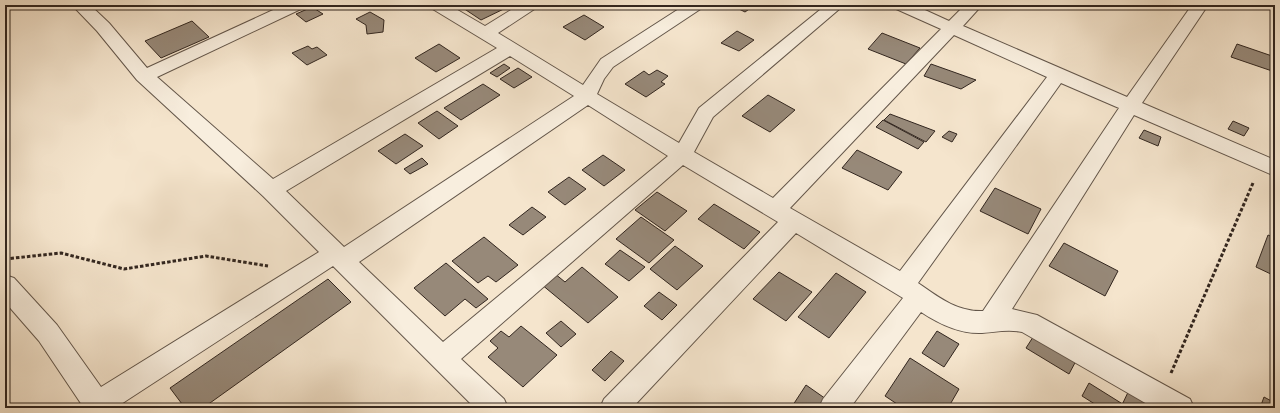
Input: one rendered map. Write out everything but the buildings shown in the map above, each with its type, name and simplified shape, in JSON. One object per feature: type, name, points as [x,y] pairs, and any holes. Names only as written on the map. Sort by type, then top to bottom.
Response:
[{"type":"street","points":[[80,5],[103,27],[144,76],[271,190],[442,359],[494,408]]},
{"type":"street","points":[[144,76],[297,5]]},
{"type":"street","points":[[437,5],[510,48],[586,97],[682,155],[785,214],[953,318],[964,321],[990,322],[1003,318],[1012,319],[1039,328],[1180,408]]},
{"type":"street","points":[[486,34],[530,5]]},
{"type":"street","points":[[5,285],[48,333],[95,407],[306,271],[339,256],[586,97],[596,77],[607,63],[696,5]]},
{"type":"street","points":[[442,359],[682,155],[706,112],[836,5]]},
{"type":"street","points":[[900,5],[1058,75],[1269,165]]},
{"type":"street","points":[[614,408],[952,27],[974,5]]},
{"type":"street","points":[[990,322],[1131,105],[1200,5]]},
{"type":"street","points":[[271,190],[510,48]]},
{"type":"street","points":[[833,408],[1058,75]]},
{"type":"path","points":[[1161,397],[1269,165]]},
{"type":"path","points":[[5,259],[61,253],[124,269],[206,256],[306,271]]}]
